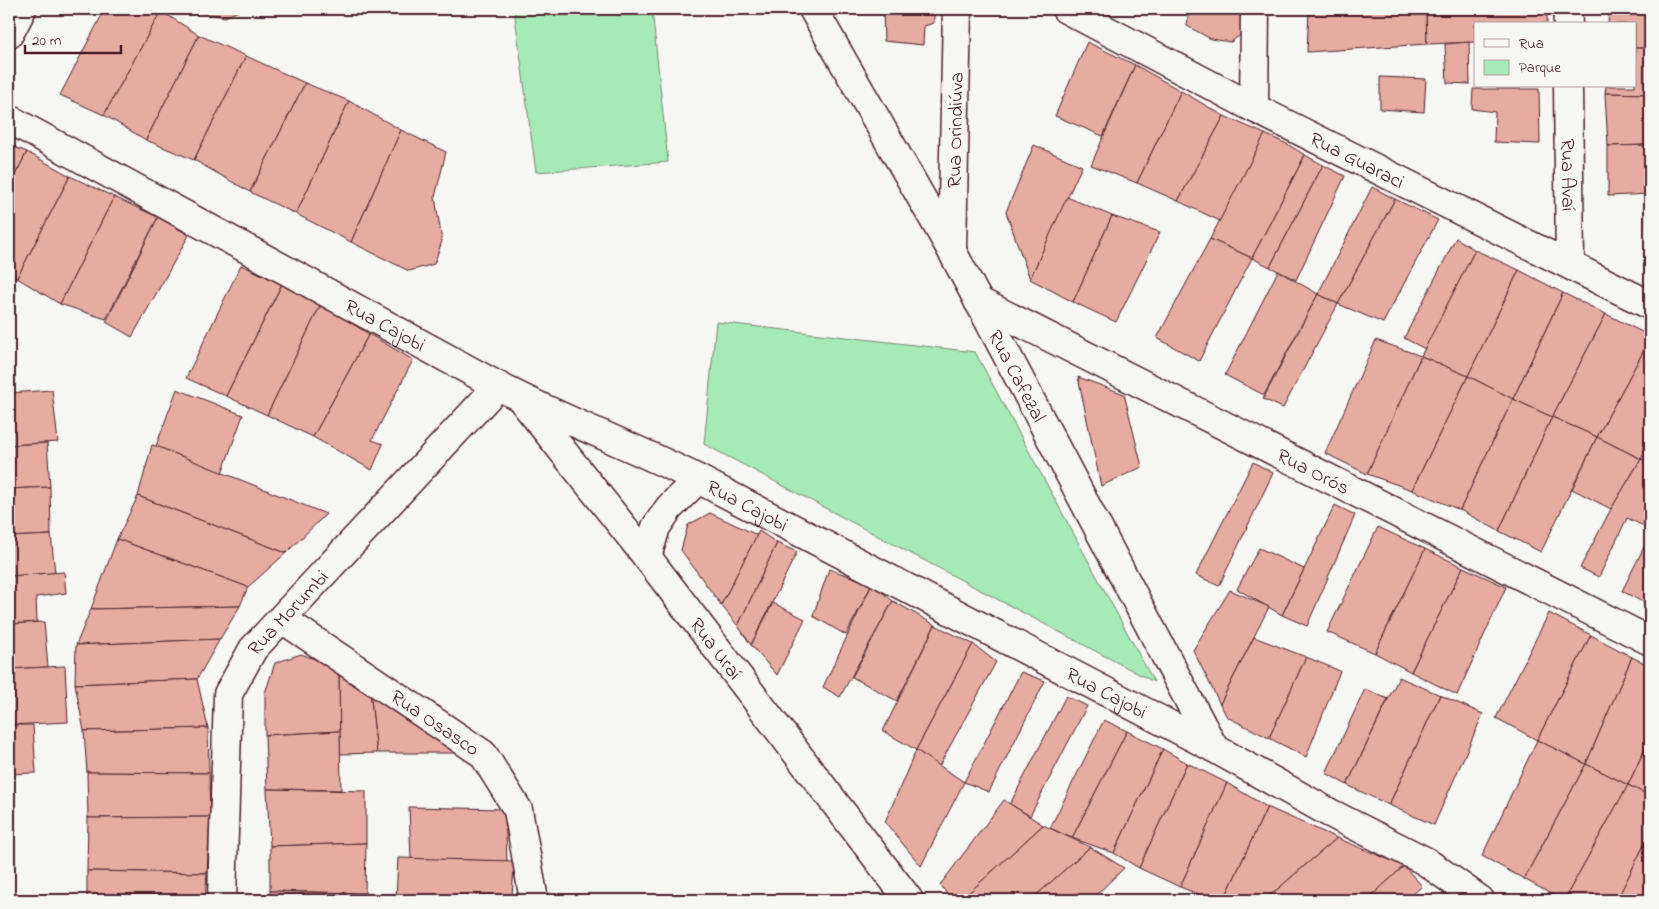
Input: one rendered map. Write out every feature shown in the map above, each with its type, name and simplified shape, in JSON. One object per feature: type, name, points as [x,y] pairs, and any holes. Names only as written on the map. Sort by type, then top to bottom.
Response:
[{"type":"street","points":[[9,34],[22,9]]},
{"type":"street","name":"Rua Cafezal","points":[[813,9],[952,251],[1214,748]]},
{"type":"street","name":"Rua Orindiúva","points":[[952,251],[957,9]]},
{"type":"street","name":"Rua Guaraci","points":[[1066,9],[1254,108],[1650,305]]},
{"type":"street","points":[[1254,108],[1255,9]]},
{"type":"street","points":[[1567,9],[1568,22]]},
{"type":"street","name":"Rua Avaí","points":[[1568,88],[1570,264]]},
{"type":"street","name":"Rua Cajobi","points":[[9,119],[509,392],[698,479],[1214,748],[1330,813],[1425,862],[1480,900]]},
{"type":"street","name":"Rua Orós","points":[[978,301],[1650,641]]},
{"type":"street","name":"Rua Uraí","points":[[509,392],[647,557],[909,900]]},
{"type":"street","name":"Rua Morumbi","points":[[222,900],[228,694],[253,649],[509,392]]},
{"type":"street","points":[[647,557],[656,527],[669,508],[698,479]]},
{"type":"street","name":"Rua Osasco","points":[[282,619],[483,754],[518,810],[534,900]]},
{"type":"green space","points":[[514,9],[652,9],[668,162],[536,172]]},
{"type":"green space","points":[[716,322],[975,352],[1154,682],[704,444]]},
{"type":"building","points":[[105,9],[156,9],[161,11],[104,115],[60,95]]},
{"type":"building","points":[[190,9],[243,9],[225,17]]},
{"type":"building","points":[[883,9],[934,9],[934,23],[924,26],[923,45],[884,41]]},
{"type":"building","points":[[1189,9],[1242,9],[1244,32],[1231,42],[1211,39],[1187,26]]},
{"type":"building","points":[[1309,9],[1426,9],[1427,44],[1307,52]]},
{"type":"building","points":[[1426,9],[1547,9],[1547,22],[1474,22],[1474,42],[1427,44]]},
{"type":"building","points":[[1609,9],[1650,9],[1650,48],[1636,48],[1636,22],[1608,22]]},
{"type":"building","points":[[161,11],[199,35],[146,140],[104,115]]},
{"type":"building","points":[[199,35],[246,56],[194,160],[146,140]]},
{"type":"building","points":[[1087,42],[1135,65],[1103,136],[1055,116]]},
{"type":"building","points":[[1469,42],[1470,84],[1447,83],[1445,44]]},
{"type":"building","points":[[1636,48],[1650,48],[1650,94],[1605,93],[1606,88],[1636,88]]},
{"type":"building","points":[[246,56],[305,83],[250,192],[194,160]]},
{"type":"building","points":[[1135,65],[1181,91],[1137,183],[1091,165]]},
{"type":"building","points":[[1380,77],[1426,79],[1424,112],[1380,109]]},
{"type":"building","points":[[305,83],[349,101],[296,214],[250,192]]},
{"type":"building","points":[[1473,89],[1539,89],[1540,144],[1494,142],[1495,112],[1472,109]]},
{"type":"building","points":[[1181,91],[1224,116],[1178,201],[1137,183]]},
{"type":"building","points":[[1605,93],[1650,94],[1650,145],[1608,146]]},
{"type":"building","points":[[349,101],[401,130],[351,242],[296,214]]},
{"type":"building","points":[[1224,116],[1265,134],[1220,221],[1178,201]]},
{"type":"building","points":[[401,130],[446,152],[435,197],[442,241],[434,264],[409,271],[351,242]]},
{"type":"building","points":[[1265,134],[1305,155],[1252,258],[1210,239]]},
{"type":"building","points":[[9,145],[27,152],[9,187]]},
{"type":"building","points":[[1034,145],[1082,166],[1030,279],[1006,212]]},
{"type":"building","points":[[1650,145],[1650,194],[1608,196],[1608,146]]},
{"type":"building","points":[[27,152],[70,176],[17,278],[9,274],[9,187]]},
{"type":"building","points":[[1305,155],[1323,165],[1270,267],[1252,258]]},
{"type":"building","points":[[1323,165],[1345,176],[1296,280],[1270,267]]},
{"type":"building","points":[[70,176],[114,197],[60,304],[17,278]]},
{"type":"building","points":[[1372,187],[1395,199],[1338,304],[1318,294]]},
{"type":"building","points":[[1650,194],[1650,256],[1648,255],[1646,195]]},
{"type":"building","points":[[114,197],[158,217],[106,319],[60,304]]},
{"type":"building","points":[[1067,197],[1112,216],[1073,302],[1030,279]]},
{"type":"building","points":[[1395,199],[1438,220],[1383,323],[1338,304]]},
{"type":"building","points":[[1112,216],[1160,232],[1116,322],[1073,302]]},
{"type":"building","points":[[158,217],[189,235],[132,337],[106,322]]},
{"type":"building","points":[[1456,238],[1475,250],[1425,349],[1404,338]]},
{"type":"building","points":[[1210,239],[1252,258],[1199,361],[1157,338]]},
{"type":"building","points":[[1475,250],[1519,270],[1468,376],[1421,356]]},
{"type":"building","points":[[241,265],[282,284],[226,396],[186,378]]},
{"type":"building","points":[[1519,270],[1563,293],[1513,399],[1468,376]]},
{"type":"building","points":[[1278,271],[1318,294],[1264,395],[1225,375]]},
{"type":"building","points":[[282,284],[321,304],[267,415],[226,396]]},
{"type":"building","points":[[1563,293],[1606,314],[1552,417],[1513,399]]},
{"type":"building","points":[[1318,294],[1338,304],[1283,408],[1263,399]]},
{"type":"building","points":[[321,304],[369,334],[313,437],[267,415]]},
{"type":"building","points":[[1606,314],[1650,336],[1650,339],[1597,437],[1552,417]]},
{"type":"building","points":[[369,334],[413,360],[372,440],[383,444],[372,470],[313,437]]},
{"type":"building","points":[[1650,339],[1650,440],[1641,459],[1597,437]]},
{"type":"building","points":[[1376,340],[1421,356],[1367,474],[1325,453]]},
{"type":"building","points":[[1421,356],[1468,376],[1412,490],[1367,474]]},
{"type":"building","points":[[1468,376],[1513,399],[1460,510],[1412,490]]},
{"type":"building","points":[[1078,377],[1124,394],[1142,467],[1101,486]]},
{"type":"building","points":[[177,389],[243,415],[222,473],[156,446]]},
{"type":"building","points":[[52,390],[58,442],[9,445],[9,393]]},
{"type":"building","points":[[1513,399],[1552,417],[1499,531],[1460,510]]},
{"type":"building","points":[[1552,417],[1597,437],[1541,552],[1499,531]]},
{"type":"building","points":[[1597,437],[1641,459],[1611,509],[1572,489]]},
{"type":"building","points":[[1650,440],[1650,463],[1641,459]]},
{"type":"building","points":[[47,443],[50,487],[9,489],[9,445]]},
{"type":"building","points":[[152,445],[326,514],[286,553],[138,496]]},
{"type":"building","points":[[1641,459],[1650,463],[1650,529],[1627,518],[1599,577],[1580,568],[1611,509]]},
{"type":"building","points":[[1253,462],[1273,473],[1219,586],[1196,575]]},
{"type":"building","points":[[50,487],[51,535],[9,537],[9,489]]},
{"type":"building","points":[[138,496],[286,553],[248,587],[117,539]]},
{"type":"building","points":[[1335,505],[1355,515],[1307,626],[1282,615]]},
{"type":"building","points":[[710,513],[757,535],[721,605],[681,550],[688,525]]},
{"type":"building","points":[[1378,527],[1425,549],[1375,653],[1327,632]]},
{"type":"building","points":[[759,531],[777,543],[738,626],[721,605]]},
{"type":"building","points":[[51,535],[55,573],[9,576],[9,537]]},
{"type":"building","points":[[1650,535],[1650,606],[1622,591]]},
{"type":"building","points":[[117,539],[248,587],[240,606],[91,609]]},
{"type":"building","points":[[777,543],[797,552],[751,645],[738,626]]},
{"type":"building","points":[[1259,548],[1304,569],[1282,615],[1237,589]]},
{"type":"building","points":[[1425,549],[1463,567],[1411,672],[1375,653]]},
{"type":"building","points":[[1463,567],[1506,587],[1457,695],[1411,672]]},
{"type":"building","points":[[829,569],[872,584],[846,635],[813,616]]},
{"type":"building","points":[[64,572],[66,593],[36,597],[37,622],[9,624],[9,576]]},
{"type":"building","points":[[872,584],[893,601],[840,697],[823,687]]},
{"type":"building","points":[[1230,590],[1269,607],[1220,704],[1193,650]]},
{"type":"building","points":[[893,601],[935,625],[897,701],[852,677]]},
{"type":"building","points":[[773,603],[805,619],[777,675],[751,645]]},
{"type":"building","points":[[240,606],[220,639],[76,645],[91,609]]},
{"type":"building","points":[[1549,613],[1591,635],[1537,740],[1496,718]]},
{"type":"building","points":[[44,622],[48,667],[9,669],[9,624]]},
{"type":"building","points":[[935,625],[973,644],[916,750],[883,731]]},
{"type":"building","points":[[1591,635],[1632,657],[1586,764],[1537,740]]},
{"type":"building","points":[[1254,637],[1306,657],[1269,738],[1227,717],[1220,704]]},
{"type":"building","points":[[220,639],[197,679],[75,684],[76,645]]},
{"type":"building","points":[[973,644],[996,662],[939,766],[916,750]]},
{"type":"building","points":[[301,654],[339,668],[340,731],[265,735],[265,693],[275,663]]},
{"type":"building","points":[[1306,657],[1340,671],[1306,757],[1269,738]]},
{"type":"building","points":[[1632,657],[1650,666],[1650,738],[1628,785],[1586,764]]},
{"type":"building","points":[[65,666],[68,722],[9,725],[9,669]]},
{"type":"building","points":[[339,668],[370,689],[377,753],[340,754]]},
{"type":"building","points":[[1021,672],[1045,681],[989,792],[964,782]]},
{"type":"building","points":[[1399,677],[1440,695],[1389,805],[1347,785]]},
{"type":"building","points":[[197,679],[208,728],[84,731],[75,684]]},
{"type":"building","points":[[370,689],[456,753],[377,753]]},
{"type":"building","points":[[1365,689],[1388,699],[1347,785],[1326,773]]},
{"type":"building","points":[[1440,695],[1483,714],[1434,825],[1389,805]]},
{"type":"building","points":[[1066,696],[1087,706],[1030,816],[1010,804]]},
{"type":"building","points":[[1104,720],[1127,731],[1072,838],[1050,828]]},
{"type":"building","points":[[9,725],[33,725],[36,773],[9,774]]},
{"type":"building","points":[[208,728],[209,773],[87,772],[84,731]]},
{"type":"building","points":[[340,731],[341,790],[267,789],[265,735]]},
{"type":"building","points":[[1127,731],[1163,749],[1114,853],[1072,838]]},
{"type":"building","points":[[1650,738],[1650,796],[1628,785]]},
{"type":"building","points":[[1537,740],[1586,764],[1524,879],[1482,856]]},
{"type":"building","points":[[1163,749],[1187,763],[1139,868],[1114,853]]},
{"type":"building","points":[[916,750],[964,782],[921,866],[885,822]]},
{"type":"building","points":[[1187,763],[1227,783],[1180,887],[1139,868]]},
{"type":"building","points":[[1586,764],[1628,785],[1564,900],[1562,900],[1524,879]]},
{"type":"building","points":[[87,772],[209,773],[210,817],[88,818]]},
{"type":"building","points":[[1227,783],[1267,807],[1224,900],[1213,900],[1180,887]]},
{"type":"building","points":[[1628,785],[1650,796],[1650,833],[1617,900],[1564,900]]},
{"type":"building","points":[[267,789],[366,791],[366,843],[270,846]]},
{"type":"building","points":[[1004,800],[1043,825],[961,900],[952,900],[940,885]]},
{"type":"building","points":[[409,807],[505,809],[507,861],[411,859]]},
{"type":"building","points":[[1267,807],[1337,838],[1265,900],[1224,900]]},
{"type":"building","points":[[210,817],[207,873],[87,871],[88,818]]},
{"type":"building","points":[[1043,825],[1090,847],[1031,900],[961,900]]},
{"type":"building","points":[[1650,833],[1650,900],[1617,900]]},
{"type":"building","points":[[1337,838],[1404,866],[1367,900],[1265,900]]},
{"type":"building","points":[[366,843],[365,893],[270,891],[270,846]]},
{"type":"building","points":[[1090,847],[1124,868],[1091,900],[1031,900]]},
{"type":"building","points":[[398,858],[514,861],[512,900],[396,899]]},
{"type":"building","points":[[1404,866],[1422,886],[1407,900],[1367,900]]},
{"type":"building","points":[[87,871],[207,873],[205,900],[87,900]]},
{"type":"building","points":[[270,891],[396,895],[396,900],[270,900]]}]
